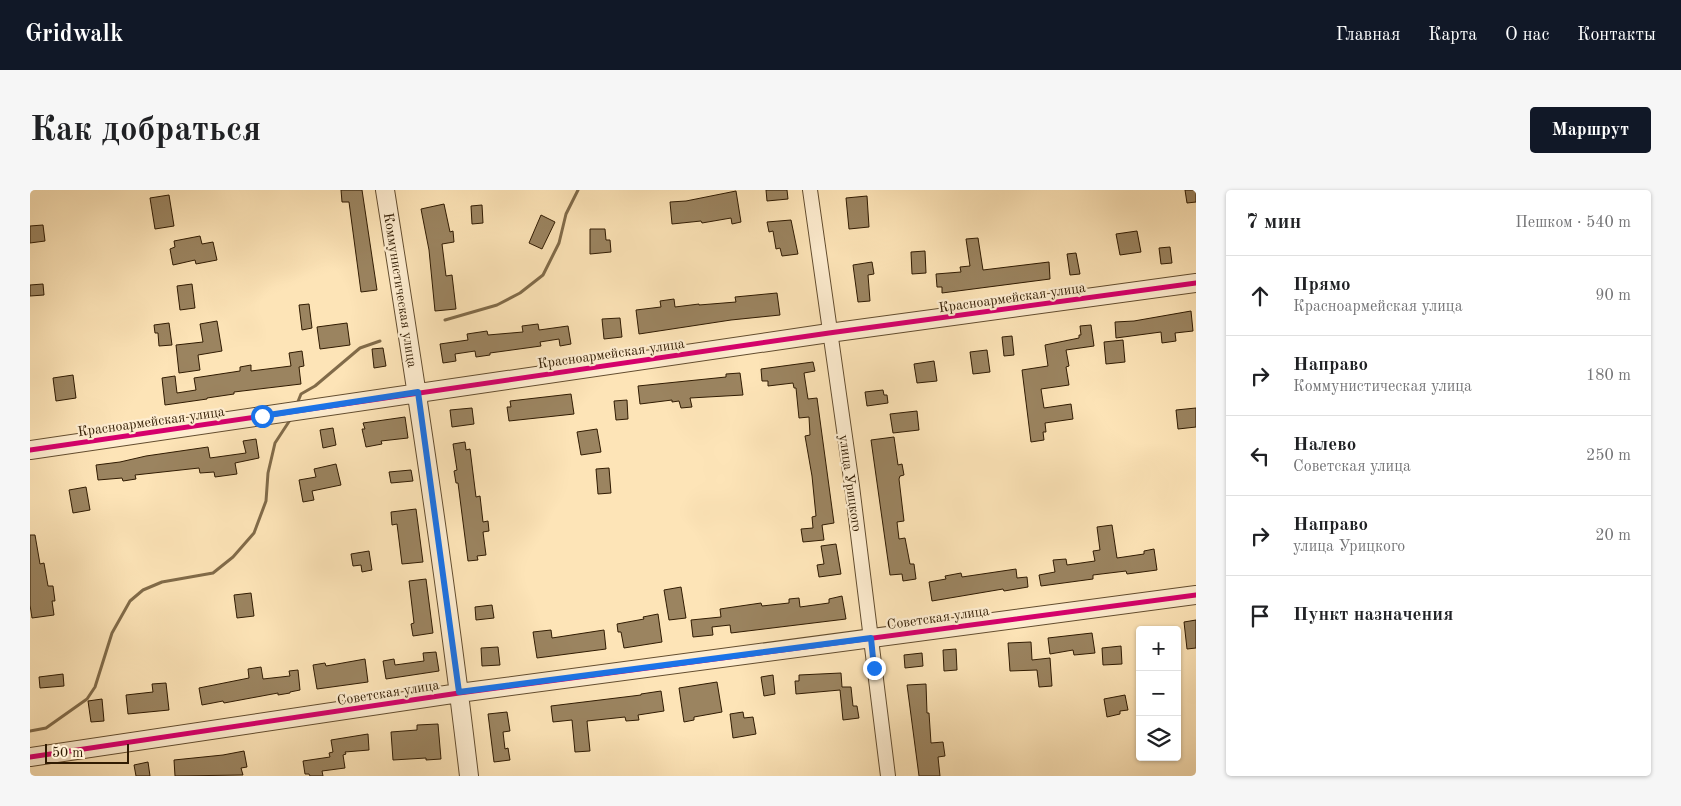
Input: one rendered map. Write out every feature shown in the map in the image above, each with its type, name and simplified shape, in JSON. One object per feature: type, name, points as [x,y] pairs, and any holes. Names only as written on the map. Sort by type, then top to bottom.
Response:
[{"type":"street","name":"Коммунистическая улица","points":[[385,190],[418,392],[469,776]]},
{"type":"street","name":"улица Урицкого","points":[[810,190],[852,486],[888,776]]},
{"type":"street","name":"Красноармейская улица","points":[[30,450],[829,333],[1196,283]]},
{"type":"street","name":"Советская улица","points":[[30,757],[459,692],[1196,594]]},
{"type":"building","points":[[341,190],[362,190],[377,290],[361,292],[349,202],[342,202]]},
{"type":"building","points":[[766,190],[787,190],[788,199],[767,201]]},
{"type":"building","points":[[1185,190],[1196,190],[1196,202],[1187,203]]},
{"type":"building","points":[[736,191],[741,222],[732,224],[731,218],[702,223],[701,221],[672,224],[670,202],[686,201]]},
{"type":"building","points":[[169,195],[174,226],[155,229],[150,198]]},
{"type":"building","points":[[867,196],[869,227],[849,229],[846,198]]},
{"type":"building","points":[[444,204],[450,232],[453,231],[454,242],[442,244],[446,276],[452,275],[456,309],[435,311],[429,250],[421,209]]},
{"type":"building","points":[[482,205],[483,223],[472,224],[471,206]]},
{"type":"building","points":[[541,215],[555,222],[542,249],[529,243]]},
{"type":"building","points":[[791,220],[798,254],[782,256],[780,248],[776,249],[773,231],[769,232],[767,222]]},
{"type":"building","points":[[43,225],[45,241],[30,243],[30,226]]},
{"type":"building","points":[[590,229],[605,229],[606,240],[610,240],[611,252],[590,254]]},
{"type":"building","points":[[1137,231],[1141,252],[1120,255],[1116,234]]},
{"type":"building","points":[[200,236],[202,244],[213,242],[217,260],[196,264],[195,260],[173,265],[170,249],[175,247],[174,241]]},
{"type":"building","points":[[978,238],[983,270],[1049,262],[1050,279],[942,293],[942,287],[937,287],[936,274],[961,272],[960,267],[970,266],[966,239]]},
{"type":"building","points":[[1170,247],[1172,263],[1161,264],[1159,248]]},
{"type":"building","points":[[925,251],[926,273],[912,274],[911,252]]},
{"type":"building","points":[[1076,253],[1080,274],[1070,275],[1067,254]]},
{"type":"building","points":[[872,262],[874,274],[868,275],[870,301],[858,302],[853,265]]},
{"type":"building","points":[[43,284],[44,295],[30,296],[30,285]]},
{"type":"building","points":[[192,284],[195,308],[180,310],[177,286]]},
{"type":"building","points":[[777,293],[780,315],[731,320],[639,334],[636,310],[661,307],[660,301],[674,299],[675,307],[736,302],[735,297]]},
{"type":"building","points":[[309,304],[312,328],[302,330],[299,305]]},
{"type":"building","points":[[1191,311],[1193,331],[1175,333],[1176,341],[1162,343],[1161,332],[1116,338],[1115,322],[1134,321]]},
{"type":"building","points":[[620,318],[622,337],[604,339],[602,319]]},
{"type":"building","points":[[217,321],[222,351],[198,355],[200,370],[179,373],[176,345],[203,342],[200,324]]},
{"type":"building","points":[[169,323],[172,345],[159,346],[158,333],[155,333],[154,325]]},
{"type":"building","points":[[347,323],[350,345],[320,349],[317,327]]},
{"type":"building","points":[[538,324],[539,330],[568,326],[571,344],[560,346],[559,339],[540,342],[541,346],[490,353],[490,355],[476,357],[475,351],[455,354],[456,361],[443,363],[440,344],[468,340],[467,334],[487,331],[488,335],[523,332],[522,326]]},
{"type":"building","points":[[1091,325],[1094,346],[1066,350],[1069,366],[1066,367],[1069,385],[1041,389],[1044,408],[1071,404],[1073,419],[1045,423],[1046,432],[1043,432],[1044,440],[1031,442],[1022,370],[1048,366],[1045,345],[1079,338],[1079,335],[1081,335],[1080,326]]},
{"type":"building","points":[[1012,336],[1014,355],[1004,356],[1002,337]]},
{"type":"building","points":[[1123,340],[1125,362],[1106,364],[1104,342]]},
{"type":"building","points":[[383,348],[386,366],[374,368],[372,349]]},
{"type":"building","points":[[987,350],[990,372],[973,374],[970,352]]},
{"type":"building","points":[[302,351],[304,366],[299,367],[301,384],[234,392],[234,394],[165,405],[162,378],[175,376],[177,393],[196,390],[194,378],[240,371],[240,367],[251,365],[251,371],[291,366],[289,353]]},
{"type":"building","points":[[934,361],[937,381],[917,383],[914,364]]},
{"type":"building","points":[[813,362],[815,371],[804,373],[808,399],[817,398],[834,523],[822,525],[824,540],[803,542],[801,529],[813,528],[812,517],[816,516],[805,436],[810,435],[809,417],[799,418],[796,388],[794,388],[793,383],[768,386],[768,381],[762,381],[761,369]]},
{"type":"building","points":[[740,373],[743,395],[690,398],[692,407],[681,408],[679,401],[672,402],[672,400],[640,404],[638,386],[726,377],[726,374]]},
{"type":"building","points":[[73,375],[76,398],[56,401],[53,378]]},
{"type":"building","points":[[883,390],[884,395],[887,395],[888,403],[867,406],[865,392]]},
{"type":"building","points":[[571,394],[574,414],[509,421],[507,407],[511,407],[510,401]]},
{"type":"building","points":[[627,400],[628,419],[616,420],[614,401]]},
{"type":"building","points":[[472,408],[474,424],[452,427],[450,410]]},
{"type":"building","points":[[1196,408],[1196,427],[1178,429],[1176,410]]},
{"type":"building","points":[[917,411],[919,430],[893,433],[890,414]]},
{"type":"building","points":[[405,417],[408,438],[381,441],[382,444],[366,447],[362,429],[365,429],[363,423]]},
{"type":"building","points":[[333,428],[336,445],[323,448],[320,430]]},
{"type":"building","points":[[597,429],[601,452],[581,455],[577,432]]},
{"type":"building","points":[[894,437],[898,465],[902,464],[904,475],[900,476],[899,479],[904,521],[897,522],[899,539],[905,538],[910,564],[914,564],[916,579],[903,581],[902,574],[890,575],[871,440]]},
{"type":"building","points":[[256,439],[259,458],[235,463],[237,474],[215,477],[214,472],[200,473],[199,468],[135,475],[136,479],[123,481],[122,478],[98,480],[96,465],[208,447],[210,458],[246,453],[243,441]]},
{"type":"building","points":[[465,442],[466,450],[470,449],[476,497],[480,496],[483,522],[488,521],[489,531],[483,532],[486,555],[477,556],[478,560],[468,561],[458,483],[456,483],[454,471],[457,470],[453,444]]},
{"type":"building","points":[[336,464],[341,485],[312,491],[314,500],[303,502],[299,480],[316,477],[314,469]]},
{"type":"building","points":[[609,468],[611,493],[598,494],[596,469]]},
{"type":"building","points":[[411,470],[413,481],[391,483],[389,472]]},
{"type":"building","points":[[86,487],[90,510],[73,513],[69,490]]},
{"type":"building","points":[[416,509],[423,562],[402,564],[397,524],[392,525],[391,512]]},
{"type":"building","points":[[1112,525],[1117,558],[1144,554],[1144,551],[1154,549],[1157,570],[1127,574],[1126,571],[1093,575],[1093,579],[1041,586],[1039,575],[1055,572],[1053,560],[1066,559],[1067,565],[1095,561],[1093,551],[1100,550],[1097,527]]},
{"type":"building","points":[[30,535],[35,535],[40,564],[44,563],[48,586],[53,586],[55,601],[52,601],[54,615],[32,618],[30,605]]},
{"type":"building","points":[[836,544],[841,574],[819,577],[817,565],[824,564],[821,546]]},
{"type":"building","points":[[369,551],[372,570],[362,572],[361,565],[353,566],[351,554]]},
{"type":"building","points":[[1016,569],[1017,578],[1027,577],[1028,587],[1004,591],[1003,589],[932,601],[929,582],[946,579],[945,576],[961,573],[962,577]]},
{"type":"building","points":[[426,579],[433,633],[413,636],[411,624],[414,623],[409,581]]},
{"type":"building","points":[[681,587],[686,618],[669,620],[664,590]]},
{"type":"building","points":[[251,593],[254,616],[237,618],[234,595]]},
{"type":"building","points":[[842,596],[846,619],[731,633],[730,625],[712,627],[713,635],[693,637],[691,620],[721,617],[720,609],[761,603],[762,606],[789,603],[789,599],[799,598],[800,607],[829,603],[829,599]]},
{"type":"building","points":[[492,605],[494,618],[476,620],[475,607]]},
{"type":"building","points":[[658,614],[662,642],[624,648],[621,632],[618,632],[617,624],[644,619],[643,617]]},
{"type":"building","points":[[1196,620],[1196,648],[1187,649],[1184,622]]},
{"type":"building","points":[[551,630],[552,638],[604,630],[606,649],[537,658],[533,632]]},
{"type":"building","points":[[1092,633],[1095,653],[1074,655],[1073,650],[1050,654],[1048,638]]},
{"type":"building","points":[[1031,642],[1032,660],[1050,658],[1052,686],[1039,687],[1037,670],[1010,671],[1008,643]]},
{"type":"building","points":[[1121,646],[1122,664],[1103,665],[1102,648]]},
{"type":"building","points":[[498,647],[500,665],[482,666],[481,648]]},
{"type":"building","points":[[956,649],[957,670],[944,671],[943,650]]},
{"type":"building","points":[[436,652],[439,671],[386,679],[383,661],[394,659],[395,665],[424,661],[423,653]]},
{"type":"building","points":[[922,653],[923,666],[905,668],[904,655]]},
{"type":"building","points":[[365,659],[368,682],[317,689],[313,665],[325,663],[326,666]]},
{"type":"building","points":[[261,667],[263,679],[290,676],[289,671],[298,670],[300,690],[278,695],[278,693],[202,705],[199,688],[249,678],[248,669]]},
{"type":"building","points":[[841,673],[842,687],[851,687],[853,706],[857,706],[859,718],[843,720],[840,690],[796,694],[795,681],[799,681],[799,675]]},
{"type":"building","points":[[63,674],[64,686],[40,688],[39,677]]},
{"type":"building","points":[[773,675],[775,694],[764,696],[761,677]]},
{"type":"building","points":[[717,682],[722,712],[694,717],[694,720],[684,722],[679,688]]},
{"type":"building","points":[[166,683],[169,710],[128,714],[126,695],[153,692],[152,684]]},
{"type":"building","points":[[926,684],[931,743],[943,742],[945,756],[938,757],[940,776],[919,776],[907,685]]},
{"type":"building","points":[[661,691],[664,711],[638,715],[639,720],[626,721],[625,717],[587,721],[590,751],[575,752],[572,720],[553,722],[551,706]]},
{"type":"building","points":[[1125,695],[1128,710],[1120,711],[1120,714],[1107,717],[1104,699]]},
{"type":"building","points":[[102,699],[104,721],[91,722],[88,701]]},
{"type":"building","points":[[507,712],[510,731],[503,732],[505,749],[508,748],[510,760],[494,762],[488,714]]},
{"type":"building","points":[[743,712],[744,718],[753,717],[756,734],[733,738],[730,714]]},
{"type":"building","points":[[438,724],[441,759],[393,760],[391,732],[417,730],[417,725]]},
{"type":"building","points":[[368,734],[369,750],[345,752],[346,754],[343,755],[345,768],[322,771],[323,776],[305,774],[303,761],[330,757],[329,753],[333,752],[331,740]]},
{"type":"building","points":[[244,751],[247,767],[241,768],[243,775],[175,776],[174,760]]},
{"type":"building","points":[[148,762],[150,776],[136,776],[134,765]]},
{"type":"waterway","points":[[445,320],[497,305],[520,293],[543,275],[559,243],[566,214],[578,190]]},
{"type":"waterway","points":[[297,404],[301,394],[315,386],[360,348],[380,341]]},
{"type":"waterway","points":[[30,731],[46,728],[87,699],[95,687],[112,633],[130,601],[143,590],[162,582],[213,573],[233,557],[254,533],[266,501],[268,473],[275,443],[292,417]]},
{"type":"cycle path","points":[[30,450],[829,333],[1196,283]]},
{"type":"cycle path","points":[[30,757],[459,693],[1196,595]]},
{"type":"route","points":[[262,416],[418,392],[459,692],[871,638],[874,668]]}]
